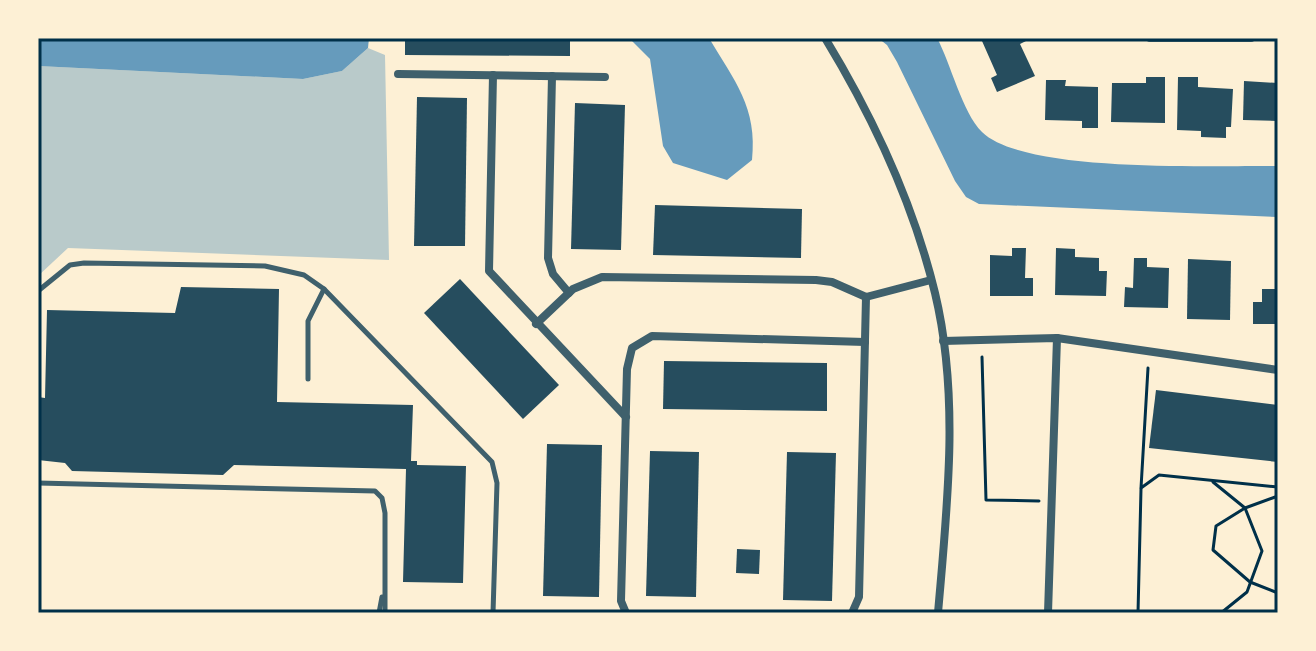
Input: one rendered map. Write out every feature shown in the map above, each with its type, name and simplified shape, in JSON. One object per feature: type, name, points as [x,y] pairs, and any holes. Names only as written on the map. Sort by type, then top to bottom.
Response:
[{"type":"street","points":[[825,38],[886,152],[931,280],[943,341],[949,454],[938,613]]},
{"type":"street","points":[[1150,38],[1251,38]]},
{"type":"street","points":[[398,74],[605,77]]},
{"type":"street","points":[[493,75],[489,271],[626,417]]},
{"type":"street","points":[[552,76],[548,258],[553,274],[569,293]]},
{"type":"street","points":[[536,324],[569,293],[592,280],[621,276],[816,280],[832,282],[866,297],[931,280]]},
{"type":"street","points":[[852,613],[859,597],[866,297]]},
{"type":"street","points":[[626,613],[621,601],[627,357],[640,341],[652,336],[865,342]]},
{"type":"street","points":[[943,341],[1057,338],[1278,370]]},
{"type":"street","points":[[1048,613],[1057,338]]},
{"type":"lane","points":[[38,291],[70,265],[102,262],[285,268],[324,289],[492,462],[497,483],[493,613]]},
{"type":"lane","points":[[308,379],[308,321],[324,289]]},
{"type":"lane","points":[[38,483],[375,491],[382,498],[385,513],[382,613]]},
{"type":"path","points":[[982,357],[986,500],[1042,502]]},
{"type":"path","points":[[1138,613],[1148,368]]},
{"type":"path","points":[[1141,488],[1159,475],[1278,487]]},
{"type":"path","points":[[1213,482],[1245,508],[1262,551],[1247,592],[1221,613]]},
{"type":"path","points":[[1278,496],[1245,508],[1216,526],[1213,550],[1250,582],[1278,593]]},
{"type":"shaded area","points":[[368,48],[385,55],[389,260],[68,248],[38,276],[38,66],[303,79],[342,71]]},
{"type":"water","points":[[38,38],[369,38],[368,48],[342,71],[303,79],[38,66]]},
{"type":"water","points":[[629,38],[709,38],[748,110],[753,142],[752,160],[727,180],[673,163],[663,146],[650,59]]},
{"type":"water","points":[[878,38],[937,38],[975,123],[982,132],[1004,145],[1038,155],[1078,161],[1168,166],[1278,166],[1278,217],[979,204],[966,197],[955,181],[897,62],[887,45]]},
{"type":"building","points":[[405,38],[570,38],[570,56],[405,55]]},
{"type":"building","points":[[988,38],[1024,38],[1026,41],[1020,44],[1035,76],[997,92],[991,78],[997,75],[982,41]]},
{"type":"building","points":[[1146,77],[1165,77],[1165,123],[1111,122],[1112,83],[1146,83]]},
{"type":"building","points":[[1178,77],[1198,77],[1198,87],[1233,89],[1231,127],[1226,127],[1226,138],[1201,137],[1201,131],[1177,130]]},
{"type":"building","points":[[1046,80],[1066,80],[1065,86],[1098,87],[1098,128],[1082,128],[1082,121],[1045,120]]},
{"type":"building","points":[[1244,81],[1278,83],[1278,121],[1243,120]]},
{"type":"building","points":[[417,97],[467,98],[465,246],[414,246]]},
{"type":"building","points":[[575,103],[625,105],[621,250],[571,249]]},
{"type":"building","points":[[655,205],[802,209],[801,258],[653,255]]},
{"type":"building","points":[[1012,248],[1026,248],[1025,278],[1033,278],[1033,296],[990,296],[990,255],[1012,256]]},
{"type":"building","points":[[1056,248],[1075,249],[1075,257],[1099,258],[1099,271],[1107,271],[1106,296],[1055,295]]},
{"type":"building","points":[[1134,258],[1147,258],[1147,267],[1169,268],[1168,308],[1124,307],[1125,287],[1133,288]]},
{"type":"building","points":[[1188,259],[1231,261],[1230,320],[1187,319]]},
{"type":"building","points":[[460,279],[559,385],[523,419],[424,313]]},
{"type":"building","points":[[181,287],[279,289],[277,402],[413,405],[411,461],[417,461],[417,465],[466,466],[463,583],[403,582],[406,469],[234,465],[223,475],[72,471],[65,463],[38,460],[38,397],[45,398],[47,310],[175,313]]},
{"type":"building","points":[[1262,289],[1278,289],[1278,324],[1253,324],[1253,302],[1262,302]]},
{"type":"building","points":[[664,361],[827,363],[827,411],[663,409]]},
{"type":"building","points":[[1156,390],[1278,405],[1278,462],[1149,448]]},
{"type":"building","points":[[547,444],[602,445],[599,597],[543,596]]},
{"type":"building","points":[[650,451],[699,452],[696,597],[646,596]]},
{"type":"building","points":[[787,452],[836,453],[832,601],[783,600]]},
{"type":"building","points":[[737,549],[760,550],[759,574],[736,573]]}]
